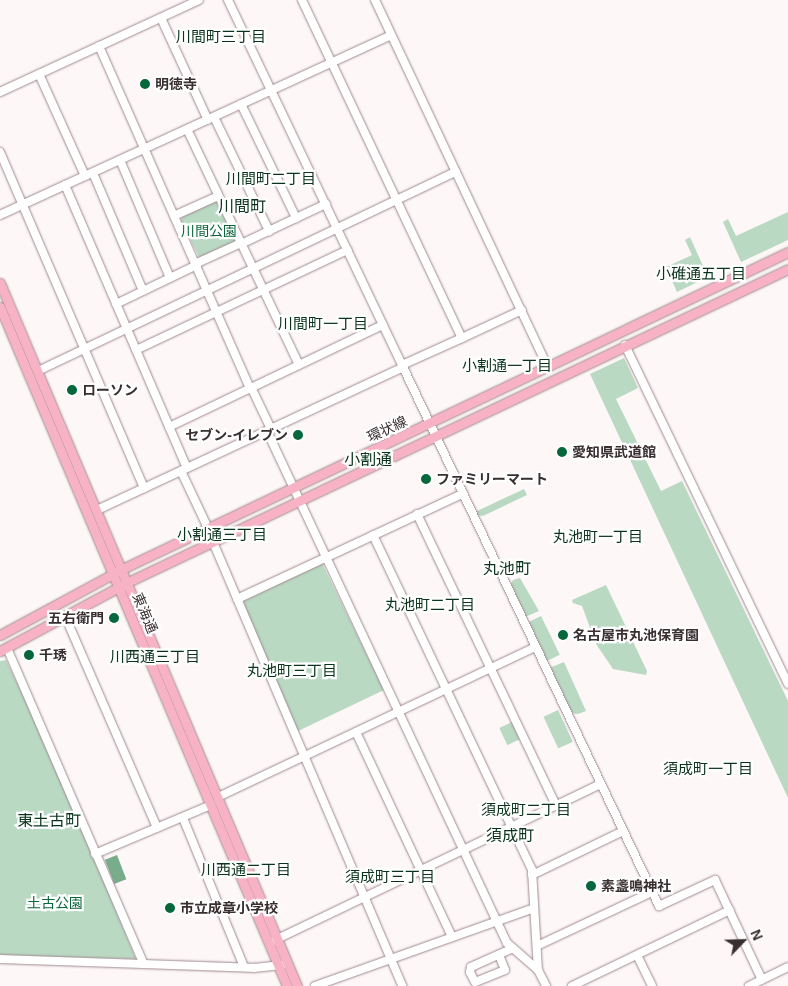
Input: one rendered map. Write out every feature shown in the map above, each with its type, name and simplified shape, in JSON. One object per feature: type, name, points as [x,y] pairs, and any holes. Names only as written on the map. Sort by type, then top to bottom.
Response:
[{"type":"main road","name":"環状線","points":[[0,635],[122,569],[788,252]]},
{"type":"main road","name":"環状線","points":[[3,649],[128,582],[624,345],[788,269]]},
{"type":"main road","name":"東海通","points":[[0,283],[218,797],[273,941],[278,966],[287,986]]},
{"type":"main road","name":"東海通","points":[[0,307],[211,805],[273,941]]},
{"type":"main road","points":[[273,941],[289,966],[297,986]]},
{"type":"street","points":[[0,92],[199,0]]},
{"type":"street","points":[[228,0],[659,906],[716,880],[762,980]]},
{"type":"street","points":[[302,0],[462,338]]},
{"type":"street","points":[[374,0],[548,367]]},
{"type":"street","points":[[161,18],[269,231]]},
{"type":"street","points":[[0,216],[391,35]]},
{"type":"street","points":[[99,46],[147,148],[299,501],[465,849],[507,943],[538,970],[546,986]]},
{"type":"street","points":[[39,74],[89,174],[143,291]]},
{"type":"street","points":[[241,104],[296,218]]},
{"type":"street","points":[[187,130],[299,365]]},
{"type":"street","points":[[0,152],[144,488]]},
{"type":"street","points":[[120,160],[170,278]]},
{"type":"street","points":[[38,371],[456,172]]},
{"type":"street","points":[[66,185],[169,426],[184,470],[208,528]]},
{"type":"street","points":[[176,215],[218,196]]},
{"type":"street","points":[[116,304],[326,204]]},
{"type":"street","points":[[136,350],[348,250]]},
{"type":"street","points":[[97,510],[522,310]]},
{"type":"street","points":[[169,426],[383,325]]},
{"type":"street","points":[[624,345],[788,684]]},
{"type":"street","points":[[237,599],[462,494]]},
{"type":"street","points":[[418,514],[556,805]]},
{"type":"street","points":[[373,535],[513,826],[532,875],[539,945],[538,970]]},
{"type":"street","points":[[213,542],[402,986]]},
{"type":"street","points":[[65,616],[157,828]]},
{"type":"street","points":[[218,797],[535,647]]},
{"type":"street","points":[[3,649],[143,963]]},
{"type":"street","points":[[356,732],[452,937]]},
{"type":"street","points":[[273,941],[600,784]]},
{"type":"street","points":[[95,854],[211,805]]},
{"type":"street","points":[[183,818],[244,967]]},
{"type":"street","points":[[532,875],[623,831]]},
{"type":"street","points":[[539,945],[652,892]]},
{"type":"street","points":[[315,986],[534,908]]},
{"type":"street","points":[[572,986],[730,910]]},
{"type":"street","points":[[499,955],[505,970],[475,982],[471,967],[513,948]]},
{"type":"street","points":[[637,955],[652,986]]},
{"type":"street","points":[[0,959],[244,967],[289,966]]},
{"type":"street","points":[[749,986],[788,967]]},
{"type":"street","points":[[340,978],[344,986]]},
{"type":"green space","name":"川間公園","points":[[215,200],[236,241],[200,259],[181,221],[183,214]]},
{"type":"green space","points":[[788,212],[788,240],[741,262],[723,222],[728,219],[736,236]]},
{"type":"green space","points":[[690,237],[708,277],[677,292],[666,267],[692,255],[685,240]]},
{"type":"green space","points":[[624,358],[638,388],[616,399],[661,491],[682,481],[788,701],[788,798],[590,374]]},
{"type":"green space","points":[[524,489],[527,495],[483,516],[476,515],[475,512]]},
{"type":"green space","points":[[322,563],[384,690],[296,732],[243,606],[244,601]]},
{"type":"green space","points":[[520,578],[539,611],[525,617],[510,586],[513,580]]},
{"type":"green space","points":[[606,585],[647,671],[646,675],[613,669],[596,644],[582,606],[573,603],[572,600]]},
{"type":"green space","points":[[541,616],[560,655],[546,661],[528,623]]},
{"type":"green space","name":"土古公園","points":[[6,660],[47,745],[136,959],[0,956],[0,661]]},
{"type":"green space","points":[[564,662],[586,711],[578,714],[571,713],[549,668]]},
{"type":"green space","points":[[558,710],[573,742],[558,748],[543,717]]},
{"type":"green space","points":[[512,722],[520,739],[507,745],[499,728]]},
{"type":"shaded area","points":[[117,855],[126,879],[114,884],[105,860]]},
{"type":"place","name":"明徳寺","points":[[145,84]]},
{"type":"place","name":"ローソン","points":[[72,390]]},
{"type":"place","name":"セブン-イレブン","points":[[298,435]]},
{"type":"place","name":"愛知県武道館","points":[[562,452]]},
{"type":"place","name":"ファミリーマート","points":[[426,479]]},
{"type":"place","name":"五右衛門","points":[[114,618]]},
{"type":"place","name":"名古屋市丸池保育園","points":[[563,635]]},
{"type":"place","name":"千琇","points":[[29,655]]},
{"type":"place","name":"素盞鳴神社","points":[[591,886]]},
{"type":"place","name":"市立成章小学校","points":[[170,908]]},
{"type":"district","name":"川間町三丁目","points":[[221,37]]},
{"type":"district","name":"川間町二丁目","points":[[271,179]]},
{"type":"district","name":"川間町","points":[[242,207]]},
{"type":"district","name":"小碓通五丁目","points":[[701,274]]},
{"type":"district","name":"川間町一丁目","points":[[323,324]]},
{"type":"district","name":"小割通一丁目","points":[[507,366]]},
{"type":"district","name":"小割通","points":[[368,460]]},
{"type":"district","name":"小割通三丁目","points":[[222,535]]},
{"type":"district","name":"丸池町一丁目","points":[[598,537]]},
{"type":"district","name":"丸池町","points":[[507,569]]},
{"type":"district","name":"丸池町二丁目","points":[[430,605]]},
{"type":"district","name":"川西通三丁目","points":[[155,657]]},
{"type":"district","name":"丸池町三丁目","points":[[292,671]]},
{"type":"district","name":"須成町一丁目","points":[[708,769]]},
{"type":"district","name":"須成町二丁目","points":[[526,810]]},
{"type":"district","name":"東土古町","points":[[49,821]]},
{"type":"district","name":"須成町","points":[[510,836]]},
{"type":"district","name":"川西通二丁目","points":[[246,870]]},
{"type":"district","name":"須成町三丁目","points":[[390,877]]}]
